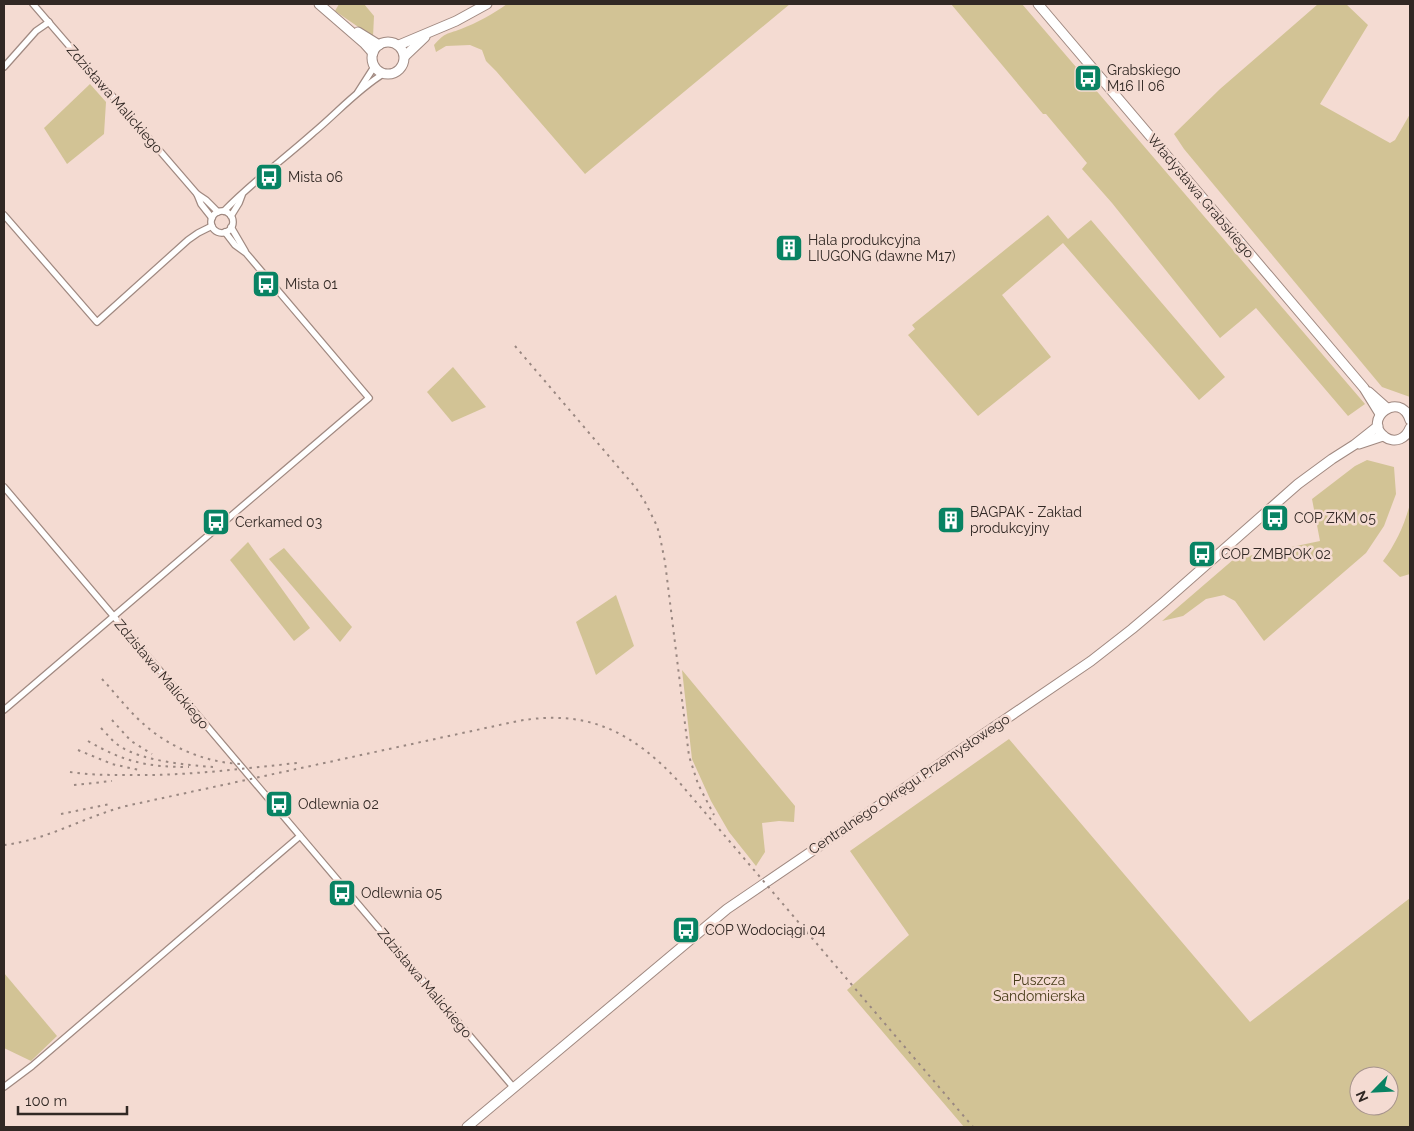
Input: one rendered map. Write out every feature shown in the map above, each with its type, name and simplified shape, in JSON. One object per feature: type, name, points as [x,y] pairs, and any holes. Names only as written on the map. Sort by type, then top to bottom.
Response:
[{"type":"street","name":"Zdzisława Malickiego","points":[[33,4],[197,194],[221,211]]},
{"type":"street","points":[[319,4],[373,53]]},
{"type":"street","points":[[399,46],[487,4]]},
{"type":"street","name":"Władysława Grabskiego","points":[[1038,4],[1384,411],[1397,407],[1406,412],[1410,420]]},
{"type":"street","points":[[336,18],[379,45]]},
{"type":"street","points":[[4,67],[36,31],[49,22]]},
{"type":"street","points":[[405,56],[431,32]]},
{"type":"street","points":[[242,195],[240,203],[231,216],[231,227],[225,232],[219,232],[212,226],[212,218],[242,195],[357,94],[383,74],[397,72],[404,64],[405,56],[399,46],[389,42],[379,45],[372,58],[374,67],[383,74]]},
{"type":"street","points":[[357,94],[374,67]]},
{"type":"street","points":[[314,133],[318,138]]},
{"type":"street","name":"Zdzisława Malickiego","points":[[197,194],[201,204],[212,218]]},
{"type":"street","points":[[221,211],[231,216]]},
{"type":"street","points":[[4,215],[97,322],[188,240],[212,226]]},
{"type":"street","name":"Zdzisława Malickiego","points":[[231,227],[246,253],[369,398],[113,616],[514,1088]]},
{"type":"street","name":"Zdzisława Malickiego","points":[[225,232],[235,245],[246,253]]},
{"type":"street","points":[[1354,446],[1378,426],[1384,411]]},
{"type":"street","points":[[1378,426],[1383,436],[1392,440],[1402,438],[1410,430]]},
{"type":"street","points":[[1354,446],[1383,436]]},
{"type":"street","name":"Centralnego Okręgu Przemysłowego","points":[[467,1127],[724,911],[1091,661],[1164,602],[1298,484],[1332,459],[1354,446]]},
{"type":"street","points":[[4,487],[113,616],[4,710]]},
{"type":"street","points":[[4,1087],[32,1066],[300,836]]},
{"type":"green space","points":[[339,4],[364,4],[374,16],[373,37],[335,11]]},
{"type":"green space","points":[[507,4],[790,4],[585,174],[486,61],[482,50],[470,45],[446,46],[436,52],[434,45],[444,36],[491,15]]},
{"type":"green space","points":[[951,4],[1022,4],[1365,404],[1348,416],[1256,308],[1220,338],[1112,203],[1082,169],[1087,163],[1046,114],[1043,114]]},
{"type":"green space","points":[[1318,4],[1346,4],[1368,25],[1320,104],[1390,143],[1395,140],[1410,114],[1410,397],[1382,387],[1184,149],[1174,134],[1220,89]]},
{"type":"green space","points":[[90,84],[106,102],[104,134],[67,164],[44,128]]},
{"type":"green space","points":[[1048,215],[1068,239],[1091,220],[1225,377],[1199,400],[1063,243],[1002,295],[1051,357],[978,416],[908,335],[915,329],[912,325]]},
{"type":"green space","points":[[453,367],[486,407],[452,422],[427,392]]},
{"type":"green space","points":[[1367,460],[1394,467],[1396,494],[1384,526],[1366,553],[1264,641],[1235,601],[1224,595],[1206,599],[1183,616],[1162,621],[1234,559],[1320,541],[1312,499],[1355,466]]},
{"type":"green space","points":[[1410,504],[1410,574],[1400,577],[1383,561],[1399,534]]},
{"type":"green space","points":[[248,542],[310,628],[294,641],[230,560]]},
{"type":"green space","points":[[284,548],[352,627],[340,642],[269,559]]},
{"type":"green space","points":[[616,595],[634,646],[596,675],[576,622]]},
{"type":"green space","points":[[682,670],[795,806],[794,822],[762,823],[765,852],[756,866],[729,832],[711,801],[692,759]]},
{"type":"green space","name":"Puszcza Sandomierska","points":[[1009,739],[1250,1022],[1410,898],[1410,1127],[964,1127],[847,990],[909,935],[850,851]]},
{"type":"green space","points":[[4,973],[57,1036],[31,1061],[4,1048]]},
{"type":"railway","points":[[515,346],[636,488],[657,526],[665,562],[689,756],[698,784],[714,815]]},
{"type":"railway","points":[[102,679],[141,722],[168,742],[204,758],[242,764]]},
{"type":"railway","points":[[4,845],[35,838],[126,806],[518,721],[566,718],[587,722],[607,728],[626,737],[644,749],[679,782],[973,1127]]},
{"type":"railway","points":[[112,720],[131,741],[152,754]]},
{"type":"railway","points":[[101,728],[118,745],[141,756],[213,767]]},
{"type":"railway","points":[[88,741],[113,754],[136,762],[161,766],[189,767]]},
{"type":"railway","points":[[78,750],[112,764],[139,770]]},
{"type":"railway","points":[[70,772],[106,775],[149,775],[212,772],[297,763]]},
{"type":"railway","points":[[74,785],[112,781]]},
{"type":"railway","points":[[61,814],[110,804]]},
{"type":"place","name":"Grabskiego M16 II 06","points":[[1088,78]]},
{"type":"place","name":"Mista 06","points":[[269,177]]},
{"type":"place","name":"Hala produkcyjna LIUGONG (dawne M17)","points":[[789,248]]},
{"type":"place","name":"Mista 01","points":[[266,284]]},
{"type":"place","name":"COP ZKM 05","points":[[1275,518]]},
{"type":"place","name":"BAGPAK - Zakład produkcyjny","points":[[951,520]]},
{"type":"place","name":"Cerkamed 03","points":[[216,522]]},
{"type":"place","name":"COP ZMBPOK 02","points":[[1202,554]]},
{"type":"place","name":"Odlewnia 02","points":[[279,804]]},
{"type":"place","name":"Odlewnia 05","points":[[342,893]]},
{"type":"place","name":"COP Wodociągi 04","points":[[686,930]]}]
